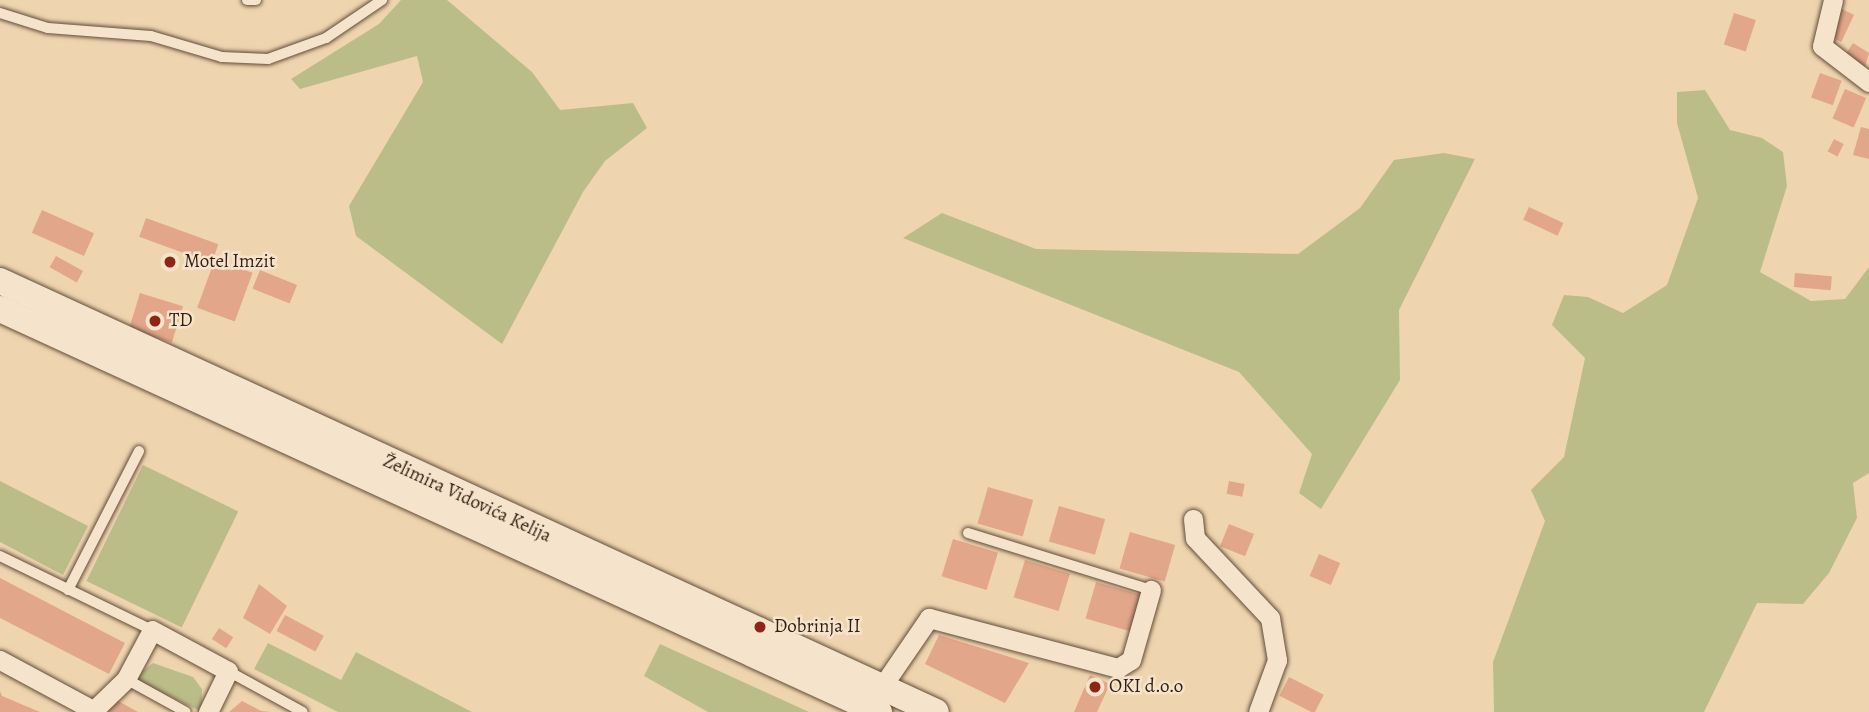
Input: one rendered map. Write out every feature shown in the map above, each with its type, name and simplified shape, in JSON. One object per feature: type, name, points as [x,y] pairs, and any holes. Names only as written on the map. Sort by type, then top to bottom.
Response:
[{"type":"main road","name":"Želimira Vidovića Kelija","points":[[0,281],[875,705]]},
{"type":"main road","name":"Želimira Vidovića Kelija","points":[[0,309],[875,705],[936,712]]},
{"type":"street","points":[[1833,0],[1822,46],[1869,82]]},
{"type":"street","points":[[1193,519],[1195,538],[1270,618],[1277,660],[1258,712]]},
{"type":"street","points":[[875,705],[929,618],[1118,668],[1130,660],[1151,590]]},
{"type":"street","points":[[0,660],[92,711],[126,679],[152,630],[228,671],[208,712]]},
{"type":"lane","points":[[247,0],[256,0]]},
{"type":"lane","points":[[0,13],[48,28],[151,36],[222,57],[268,59],[326,38],[382,0]]},
{"type":"lane","points":[[68,590],[139,451]]},
{"type":"lane","points":[[968,533],[1151,590]]},
{"type":"lane","points":[[0,556],[152,630]]},
{"type":"lane","points":[[228,671],[303,712]]},
{"type":"lane","points":[[126,679],[186,712]]},
{"type":"green space","points":[[401,0],[447,0],[532,72],[560,110],[633,103],[647,128],[605,161],[583,192],[502,344],[356,236],[349,206],[423,82],[417,56],[300,89],[291,79],[379,24]]},
{"type":"green space","points":[[1705,90],[1730,130],[1762,138],[1783,152],[1787,186],[1760,272],[1811,301],[1845,299],[1869,267],[1869,473],[1853,483],[1857,518],[1829,573],[1803,604],[1757,603],[1704,712],[1494,712],[1493,662],[1545,521],[1531,490],[1564,457],[1585,358],[1552,325],[1564,295],[1588,297],[1623,313],[1667,285],[1698,198],[1677,123],[1677,92]]},
{"type":"green space","points":[[1444,153],[1475,159],[1399,310],[1400,380],[1321,509],[1299,493],[1312,454],[1239,372],[903,238],[942,213],[1036,249],[1298,254],[1360,208],[1394,160]]},
{"type":"green space","points":[[143,465],[238,511],[182,627],[86,581]]},
{"type":"green space","points":[[0,481],[88,526],[63,575],[0,542]]},
{"type":"green space","points":[[268,643],[341,680],[356,652],[472,712],[338,712],[254,669]]},
{"type":"green space","points":[[660,644],[809,712],[708,712],[644,676]]},
{"type":"green space","points":[[153,663],[193,677],[202,689],[202,712],[133,678]]},
{"type":"building","points":[[1835,6],[1854,15],[1841,42],[1822,33]]},
{"type":"building","points":[[1734,13],[1756,20],[1746,51],[1724,44]]},
{"type":"building","points":[[1853,43],[1869,53],[1865,67],[1846,54]]},
{"type":"building","points":[[1820,73],[1842,81],[1833,105],[1811,97]]},
{"type":"building","points":[[1845,89],[1866,98],[1854,127],[1832,118]]},
{"type":"building","points":[[1861,127],[1869,129],[1869,159],[1853,155]]},
{"type":"building","points":[[1834,139],[1844,144],[1837,156],[1828,151]]},
{"type":"building","points":[[1529,207],[1563,223],[1558,236],[1523,220]]},
{"type":"building","points":[[42,210],[94,233],[84,256],[32,233]]},
{"type":"building","points":[[146,218],[218,244],[212,263],[139,237]]},
{"type":"building","points":[[56,256],[83,271],[77,282],[50,267]]},
{"type":"building","points":[[215,259],[253,273],[235,322],[197,308]]},
{"type":"building","points":[[260,270],[297,285],[290,304],[253,289]]},
{"type":"building","points":[[1795,273],[1832,276],[1831,290],[1794,287]]},
{"type":"building","name":"TD","points":[[140,293],[183,306],[172,342],[129,329]]},
{"type":"building","points":[[1229,481],[1245,484],[1242,497],[1227,494]]},
{"type":"building","points":[[988,487],[1033,500],[1023,536],[978,524]]},
{"type":"building","points":[[1059,506],[1105,519],[1095,555],[1049,542]]},
{"type":"building","points":[[1229,524],[1254,534],[1245,556],[1220,546]]},
{"type":"building","points":[[1130,532],[1175,545],[1165,581],[1120,569]]},
{"type":"building","points":[[953,539],[998,553],[987,590],[942,576]]},
{"type":"building","points":[[1319,554],[1340,563],[1331,585],[1310,576]]},
{"type":"building","points":[[1025,560],[1070,574],[1059,611],[1014,597]]},
{"type":"building","points":[[0,578],[125,643],[109,674],[0,618]]},
{"type":"building","points":[[1096,582],[1142,595],[1132,632],[1086,619]]},
{"type":"building","points":[[259,584],[287,606],[270,634],[243,618]]},
{"type":"building","points":[[285,615],[324,636],[315,652],[277,631]]},
{"type":"building","points":[[219,628],[233,637],[226,648],[212,639]]},
{"type":"building","points":[[939,635],[1029,663],[1005,703],[925,664]]},
{"type":"building","points":[[1090,675],[1110,684],[1097,712],[1074,712]]},
{"type":"building","points":[[1289,677],[1324,695],[1315,712],[1279,696]]},
{"type":"building","points":[[0,691],[2,696],[40,712],[0,712]]},
{"type":"building","points":[[111,697],[138,712],[103,712]]},
{"type":"building","points":[[242,701],[261,711],[271,712],[229,712]]},
{"type":"place","name":"Motel Imzit","points":[[170,262]]},
{"type":"place","name":"TD","points":[[155,321]]},
{"type":"place","name":"Dobrinja II","points":[[760,627]]},
{"type":"place","name":"OKI d.o.o","points":[[1095,687]]}]
